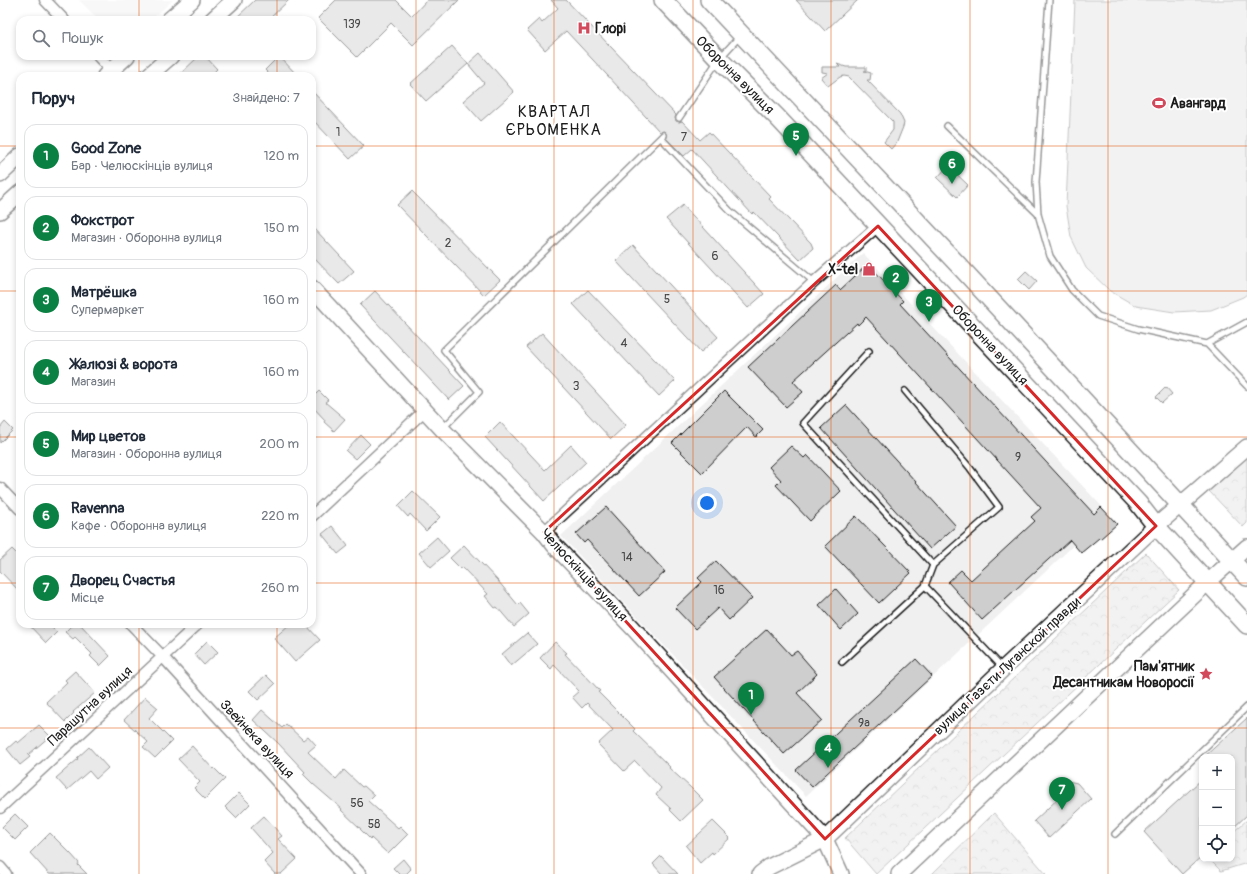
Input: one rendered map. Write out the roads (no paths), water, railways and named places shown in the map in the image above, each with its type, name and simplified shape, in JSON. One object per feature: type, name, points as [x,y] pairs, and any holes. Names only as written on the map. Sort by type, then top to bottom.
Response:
[{"type":"main road","name":"Оборонна вулиця","points":[[663,0],[777,117],[1138,503],[1156,526],[1247,625]]},
{"type":"main road","points":[[709,0],[970,277],[1247,576]]},
{"type":"street","points":[[44,0],[60,16]]},
{"type":"street","points":[[174,16],[192,0]]},
{"type":"street","points":[[216,16],[234,0]]},
{"type":"street","points":[[101,60],[110,72]]},
{"type":"street","points":[[113,72],[123,60]]},
{"type":"street","points":[[153,72],[166,60]]},
{"type":"street","points":[[0,175],[16,160]]},
{"type":"street","points":[[0,211],[16,197]]},
{"type":"street","points":[[544,532],[814,282],[878,226]]},
{"type":"street","name":"Челюскінців вулиця","points":[[316,292],[442,429],[544,532],[554,545],[633,628],[825,839],[841,874]]},
{"type":"street","points":[[316,512],[424,410]]},
{"type":"street","name":"вулиця Газєти Луганской правди","points":[[760,874],[769,866],[825,839],[1004,668],[1156,526],[1247,447]]},
{"type":"street","points":[[0,488],[16,505]]},
{"type":"street","points":[[899,874],[1247,547]]},
{"type":"street","name":"Звейнека вулиця","points":[[135,628],[361,874]]},
{"type":"street","name":"Парашутна вулиця","points":[[0,808],[194,628]]},
{"type":"street","points":[[0,867],[6,874]]},
{"type":"lane","points":[[1049,0],[1036,175],[1038,214],[1050,256],[1072,290],[1098,316],[1138,329],[1207,344],[1247,386]]},
{"type":"lane","points":[[679,118],[719,59],[742,34]]},
{"type":"lane","points":[[947,126],[1038,214]]},
{"type":"lane","points":[[442,429],[479,392],[444,350],[662,137],[730,210],[814,282]]},
{"type":"lane","points":[[1207,344],[1247,322]]},
{"type":"lane","points":[[869,351],[803,423],[933,565]]},
{"type":"lane","points":[[842,662],[925,586],[933,565],[999,507],[970,468],[905,391]]},
{"type":"lane","points":[[925,586],[1004,668]]},
{"type":"lane","points":[[1115,834],[1247,707]]},
{"type":"place","name":"Глорі","points":[[584,28]]},
{"type":"place","name":"Авангард","points":[[1159,103]]},
{"type":"place","name":"Мир цветов","points":[[796,156]]},
{"type":"place","name":"Ravenna","points":[[952,184]]},
{"type":"place","name":"X-tel","points":[[869,269]]},
{"type":"place","name":"Фокстрот","points":[[896,298]]},
{"type":"place","name":"Матрёшка","points":[[929,322]]},
{"type":"place","name":"Пам'ятник Десантникам Новоросії","points":[[1206,674]]},
{"type":"place","name":"Good Zone","points":[[751,715]]},
{"type":"place","name":"Жалюзі & ворота","points":[[828,768]]},
{"type":"place","name":"Дворец Счастья","points":[[1062,810]]},
{"type":"district","name":"КВАРТАЛ ЄРЬОМЕНКА","points":[[554,121]]}]
